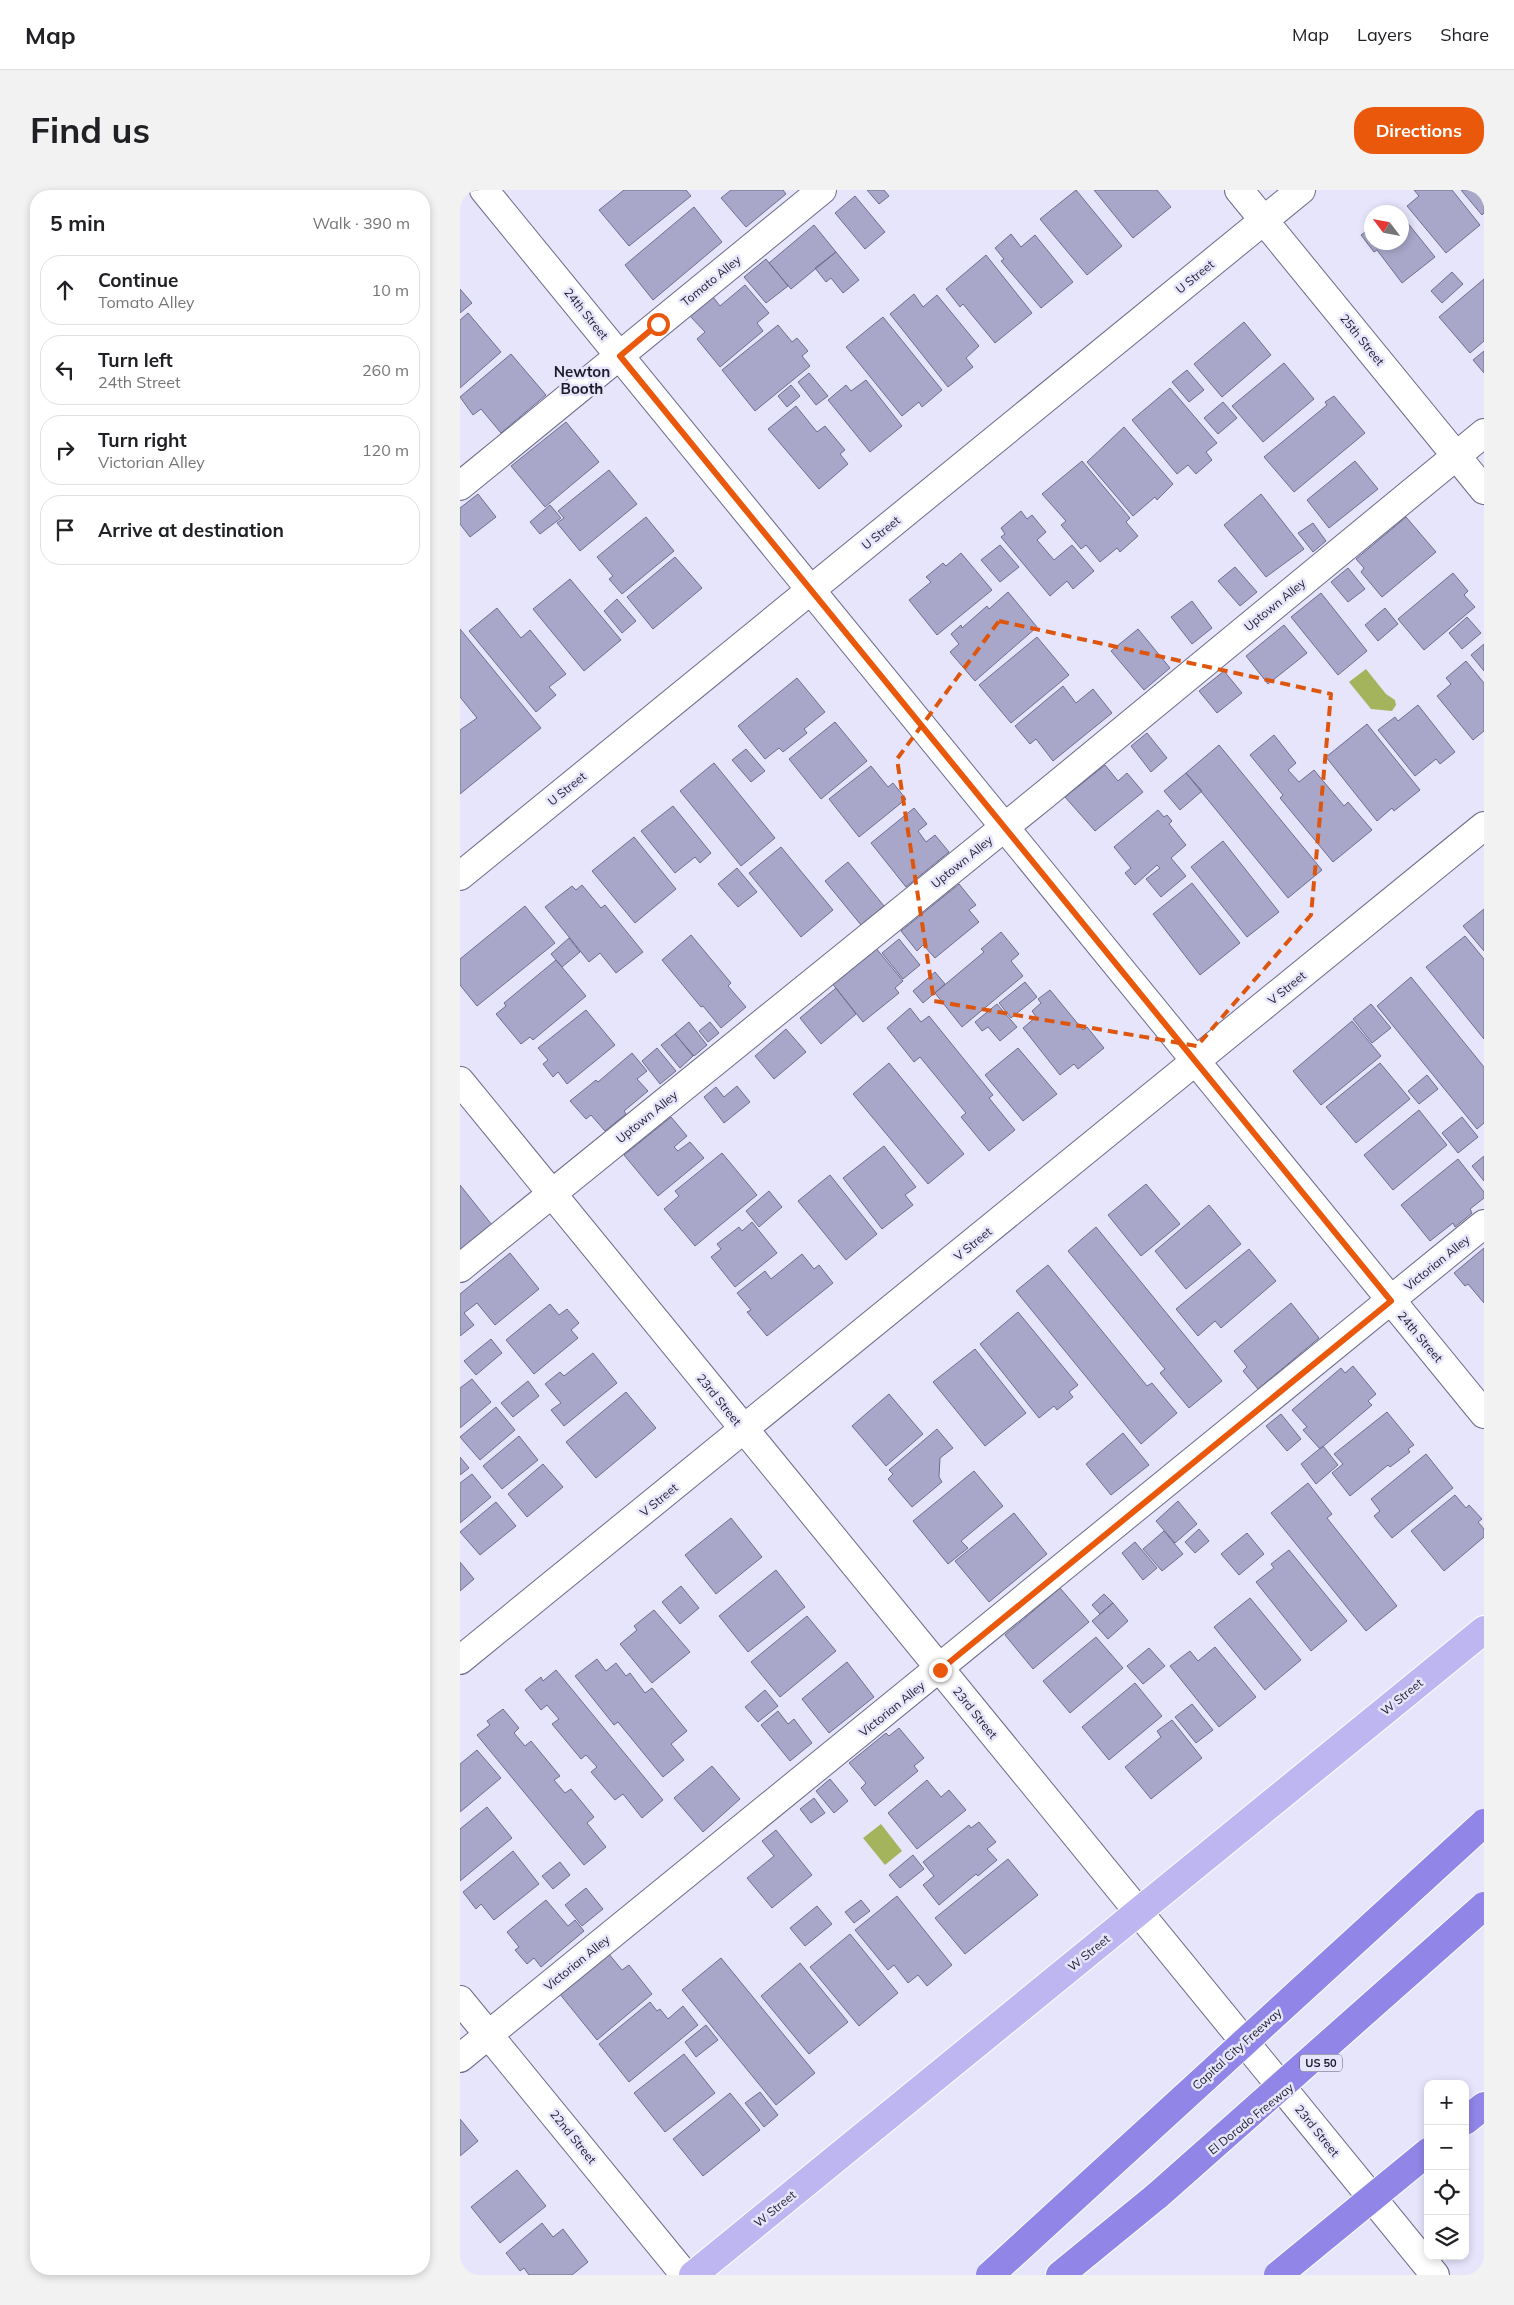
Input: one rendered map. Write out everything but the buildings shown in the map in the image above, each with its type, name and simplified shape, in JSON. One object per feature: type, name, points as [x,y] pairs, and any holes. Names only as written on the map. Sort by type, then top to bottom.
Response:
[{"type":"highway","name":"Capital City Freeway","points":[[990,2275],[1484,1823]]},
{"type":"highway","points":[[1158,2195],[1484,1906]]},
{"type":"highway","name":"El Dorado Freeway","points":[[1158,2195],[1484,1931]]},
{"type":"highway","points":[[1469,2118],[1484,2106]]},
{"type":"highway","points":[[1278,2275],[1424,2155]]},
{"type":"highway","name":"US 50","points":[[1060,2275],[1158,2195]]},
{"type":"main road","name":"W Street","points":[[693,2275],[1484,1630]]},
{"type":"street","name":"24th Street","points":[[484,190],[1003,828],[1484,1414]]},
{"type":"street","name":"Tomato Alley","points":[[460,486],[822,190]]},
{"type":"street","name":"25th Street","points":[[1239,190],[1484,490]]},
{"type":"street","name":"U Street","points":[[460,876],[1301,190]]},
{"type":"street","name":"Uptown Alley","points":[[460,1268],[1003,828],[1484,433]]},
{"type":"street","name":"V Street","points":[[460,1660],[1197,1062],[1484,826]]},
{"type":"street","name":"23rd Street","points":[[460,1081],[1435,2275]]},
{"type":"street","name":"Victorian Alley","points":[[460,2058],[940,1670],[1484,1224]]},
{"type":"street","name":"22nd Street","points":[[460,2000],[685,2275]]},
{"type":"highlighted area","points":[[999,621],[1331,694],[1311,915],[1197,1046],[934,1001],[897,759]]},
{"type":"shaded area","points":[[1366,669],[1386,694],[1395,700],[1396,705],[1392,711],[1371,709],[1349,682]]},
{"type":"shaded area","points":[[881,1824],[902,1851],[885,1865],[863,1838]]},
{"type":"district","name":"Newton Booth","points":[[582,380]]},
{"type":"route","points":[[658,324],[620,356],[1003,828],[1230,1102],[1391,1301],[940,1670]]}]
